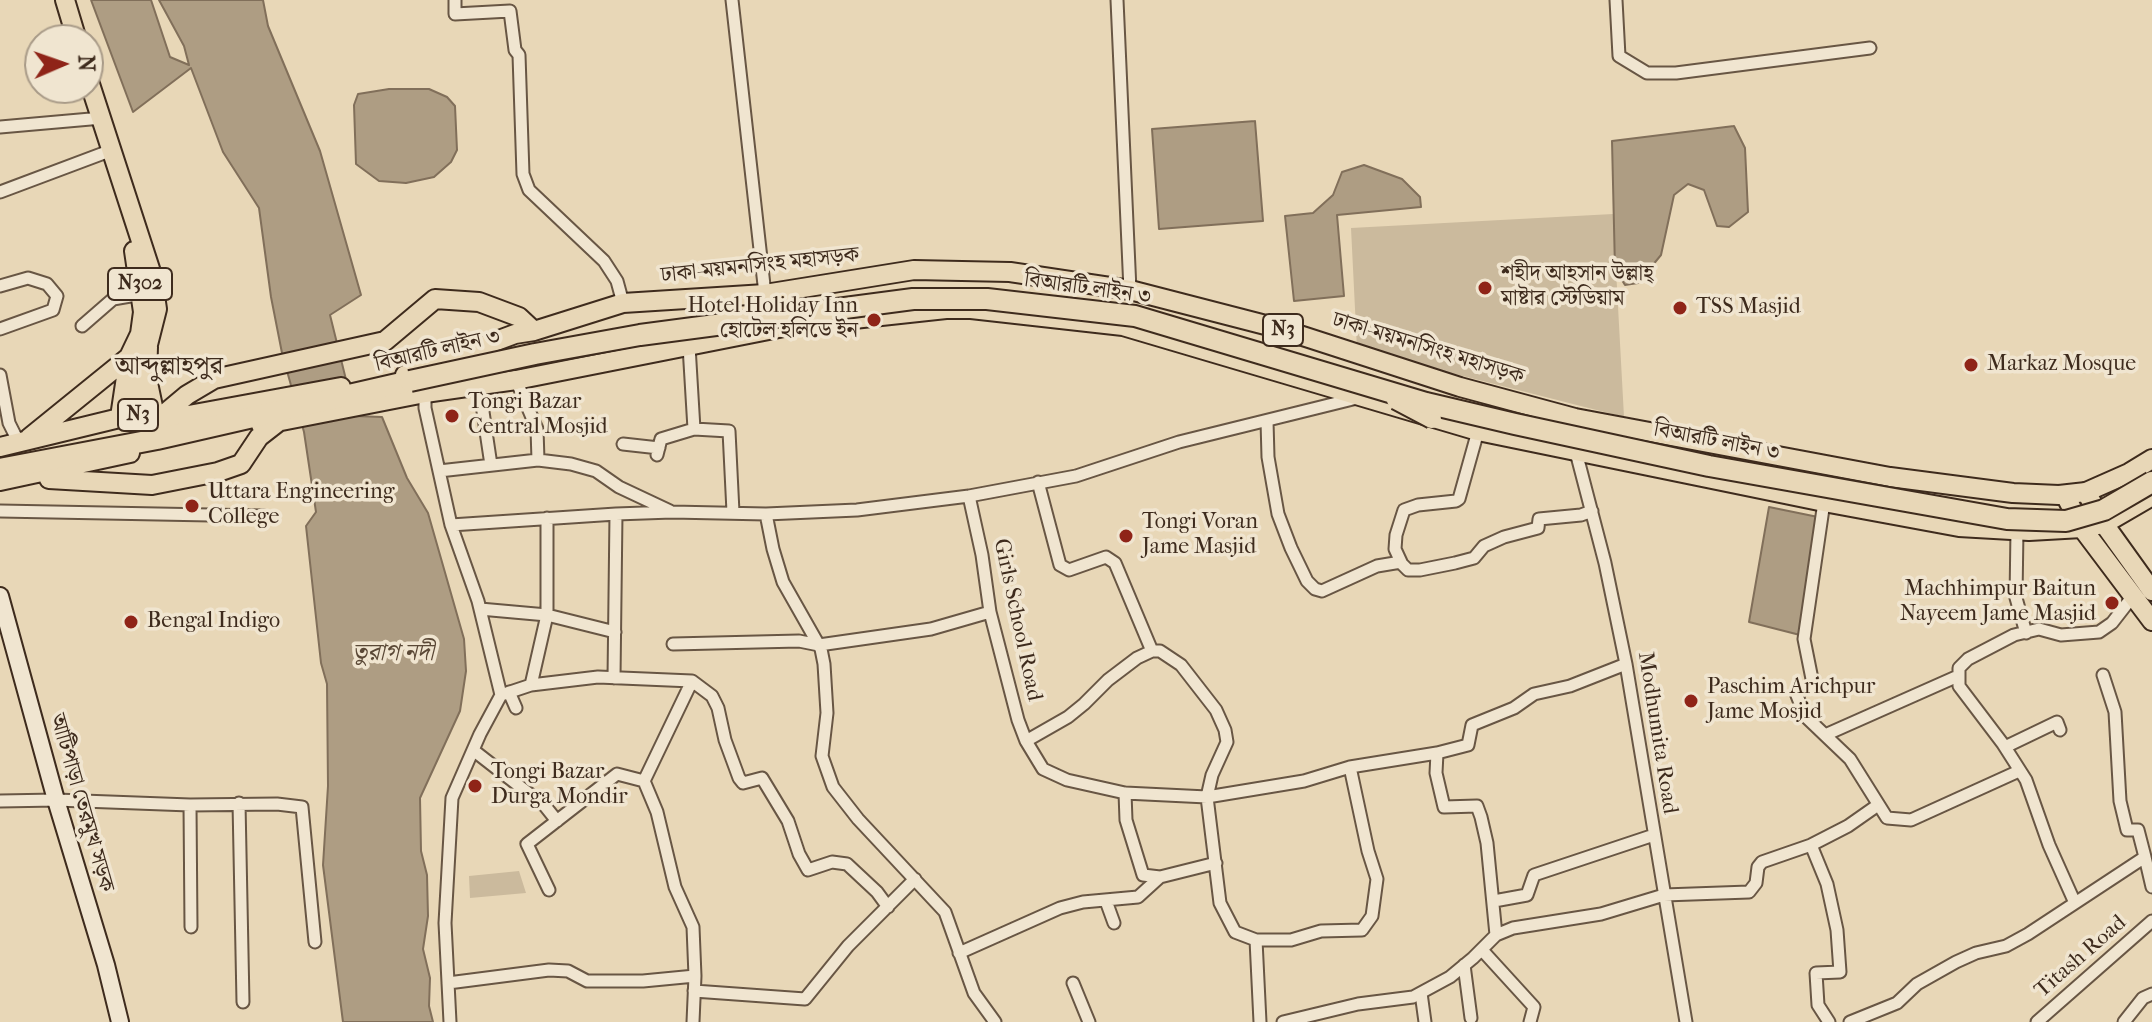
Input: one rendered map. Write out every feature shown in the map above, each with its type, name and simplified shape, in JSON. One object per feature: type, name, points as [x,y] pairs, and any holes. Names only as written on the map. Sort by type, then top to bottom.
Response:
[{"type":"highway","name":"বিআরটি লাইন ৩","points":[[6,476],[281,410],[535,354],[625,338],[913,299],[987,299],[1135,316],[1363,391],[1709,466],[2007,519],[2066,521],[2104,510],[2152,482]]},
{"type":"main road","points":[[65,0],[72,24]]},
{"type":"main road","name":"N302","points":[[97,104],[152,275],[157,309],[128,415]]},
{"type":"main road","name":"N302","points":[[112,150],[142,294],[140,334],[129,357],[128,415]]},
{"type":"main road","name":"ঢাকা-ময়মনসিংহ মহাসড়ক","points":[[281,410],[407,374],[515,334],[623,303],[765,294],[914,270],[1010,272],[1130,290],[1281,329],[1460,387],[1575,418],[1890,477],[2013,493],[2065,495],[2086,492],[2152,459]]},
{"type":"main road","points":[[156,421],[187,395],[214,379],[385,341],[435,299],[479,302],[519,317],[534,331]]},
{"type":"main road","name":"N3","points":[[15,443],[128,415],[156,421],[417,395],[516,380],[789,326],[946,309],[998,310],[1123,326],[1363,391]]},
{"type":"main road","name":"N302","points":[[148,347],[147,378],[156,421]]},
{"type":"main road","points":[[15,443],[129,357]]},
{"type":"main road","points":[[1363,391],[1432,419],[1478,431],[1959,527],[2017,530],[2082,528],[2104,524],[2152,496]]},
{"type":"main road","points":[[6,476],[152,485],[187,480],[241,464],[281,410]]},
{"type":"main road","name":"N3","points":[[6,476],[124,455],[281,410]]},
{"type":"main road","points":[[2086,492],[2104,524],[2152,591]]},
{"type":"main road","points":[[2065,495],[2082,528],[2152,621]]},
{"type":"main road","name":"আটিপাড়া তেরমুখ সড়ক","points":[[0,596],[120,1022]]},
{"type":"street","points":[[455,0],[455,14],[510,11],[515,50],[519,55],[523,174],[529,190],[604,261],[617,281],[623,303]]},
{"type":"street","points":[[732,0],[765,294]]},
{"type":"street","points":[[1117,0],[1130,290]]},
{"type":"street","points":[[1616,0],[1619,56],[1647,73],[1676,73],[1870,48]]},
{"type":"street","points":[[0,127],[102,118]]},
{"type":"street","points":[[0,192],[112,150]]},
{"type":"street","points":[[0,286],[28,278],[47,284],[57,296],[53,310],[0,329]]},
{"type":"street","points":[[82,326],[113,299],[142,294]]},
{"type":"street","points":[[689,346],[694,429]]},
{"type":"street","points":[[451,525],[616,514],[766,514],[857,510],[969,496],[1076,476],[1179,442],[1267,421],[1363,391],[1401,368]]},
{"type":"street","points":[[0,375],[15,443]]},
{"type":"street","points":[[516,380],[537,429],[538,460]]},
{"type":"street","points":[[479,385],[491,465]]},
{"type":"street","points":[[417,395],[425,408],[451,525],[505,694],[516,708]]},
{"type":"street","points":[[1267,421],[1268,457],[1278,514],[1307,581],[1322,591],[1377,566],[1400,562]]},
{"type":"street","points":[[623,444],[658,452],[661,439],[694,429],[729,431],[733,512]]},
{"type":"street","points":[[1478,431],[1459,499],[1404,510],[1395,549],[1400,562],[1408,570],[1474,558],[1484,546],[1538,528],[1539,519],[1592,511]]},
{"type":"street","name":"Modhumita Road","points":[[1576,452],[1626,664],[1686,1022]]},
{"type":"street","points":[[439,471],[538,460],[596,471],[619,487],[672,512]]},
{"type":"street","points":[[1038,482],[1060,565],[1069,570],[1106,557],[1115,563],[1152,651]]},
{"type":"street","name":"Girls School Road","points":[[969,496],[990,612],[1018,720],[1026,741],[1043,769],[1067,780],[1125,793],[1207,797],[1289,784],[1350,767],[1468,745],[1472,725],[1514,708],[1534,694],[1570,686],[1626,664]]},
{"type":"street","points":[[1824,502],[1804,639],[1813,684],[1796,693],[1805,716],[1850,759],[1887,818],[1911,820],[2019,771]]},
{"type":"street","points":[[0,511],[263,516]]},
{"type":"street","points":[[614,678],[616,514]]},
{"type":"street","points":[[766,514],[783,582],[819,645],[824,664],[827,713],[822,756],[833,787],[858,819],[945,912],[974,993],[995,1022]]},
{"type":"street","points":[[531,685],[547,615],[547,518]]},
{"type":"street","points":[[2017,530],[2016,598],[2026,633]]},
{"type":"street","points":[[2075,903],[2049,845],[2026,780],[1959,686],[1959,668],[1968,659],[2014,635],[2039,629],[2061,635],[2099,632],[2112,623],[2133,596]]},
{"type":"street","points":[[480,609],[547,615],[615,632]]},
{"type":"street","points":[[673,644],[799,641],[819,645],[931,629],[990,612]]},
{"type":"street","points":[[1026,741],[1068,717],[1137,658],[1160,651],[1181,665],[1216,710],[1225,730],[1227,742],[1212,775],[1207,797],[1220,903],[1235,932],[1256,940],[1291,940],[1333,929],[1362,930],[1372,916],[1377,879],[1350,767]]},
{"type":"street","points":[[2103,675],[2115,712],[2120,801],[2127,830],[2138,830],[2152,887]]},
{"type":"street","points":[[1825,735],[1958,676]]},
{"type":"street","points":[[450,1022],[445,923],[452,798],[473,750],[505,694],[531,685],[598,677],[692,681],[712,696],[718,708],[725,740],[739,778],[743,783],[762,778],[788,821],[808,870],[832,862],[847,864],[888,907]]},
{"type":"street","points":[[692,681],[644,781],[657,812],[675,887],[693,927],[693,1022]]},
{"type":"street","points":[[2005,747],[2057,722],[2060,730]]},
{"type":"street","points":[[473,750],[545,806],[557,821]]},
{"type":"street","points":[[1437,753],[1436,773],[1444,807],[1477,806],[1487,843],[1496,935]]},
{"type":"street","points":[[549,890],[527,844],[617,774],[644,781]]},
{"type":"street","points":[[1125,793],[1126,820],[1143,875],[1160,877],[1216,863]]},
{"type":"street","points":[[0,801],[190,805],[239,803],[302,807],[315,942]]},
{"type":"street","points":[[239,803],[243,1002]]},
{"type":"street","points":[[190,805],[191,927]]},
{"type":"street","points":[[1283,1022],[1421,993],[1450,977],[1496,935],[1513,928],[1601,914],[1664,895],[1749,892],[1756,883],[1758,867],[1762,862],[1811,845],[1848,826],[1878,805]]},
{"type":"street","points":[[1494,901],[1527,895],[1534,875],[1654,835]]},
{"type":"street","points":[[1811,845],[1827,884],[1837,930],[1840,972],[1816,973],[1818,1005],[1829,1022]]},
{"type":"street","points":[[1850,1022],[1897,1003],[1917,984],[1956,962],[1976,953],[2006,946],[2028,934],[2145,857]]},
{"type":"street","points":[[959,953],[1060,908],[1083,902],[1138,897],[1160,877]]},
{"type":"street","points":[[694,991],[805,999],[848,946],[915,879]]},
{"type":"street","points":[[1106,901],[1114,923]]},
{"type":"street","name":"Titash Road","points":[[2037,1022],[2152,921]]},
{"type":"street","points":[[1256,940],[1260,1022]]},
{"type":"street","points":[[1482,950],[1534,1007],[1530,1022]]},
{"type":"street","points":[[1464,965],[1471,1018]]},
{"type":"street","points":[[448,983],[549,970],[568,971],[587,981],[643,981],[695,976]]},
{"type":"street","points":[[1073,983],[1089,1022]]},
{"type":"street","points":[[1421,993],[1425,1022]]},
{"type":"street","points":[[2124,1022],[2143,998],[2152,994]]},
{"type":"shaded area","name":"শহীদ আহসান উল্লাহ্‌ মাষ্টার স্টেডিয়াম","points":[[1613,214],[1624,417],[1357,349],[1351,228]]},
{"type":"shaded area","points":[[519,871],[526,893],[470,898],[469,876]]},
{"type":"water","name":"তুরাগ নদী","points":[[91,0],[151,0],[170,57],[189,65],[184,46],[159,0],[263,0],[268,26],[320,151],[361,295],[330,315],[355,416],[382,417],[407,478],[428,513],[464,639],[466,671],[460,711],[420,798],[421,851],[427,875],[428,916],[423,949],[430,978],[429,1006],[433,1022],[343,1022],[323,865],[328,786],[327,684],[321,663],[306,526],[316,512],[304,432],[282,353],[271,297],[259,208],[223,152],[191,68],[133,112],[104,35],[104,24],[100,24]]},
{"type":"water","points":[[389,89],[429,89],[447,97],[455,106],[457,150],[451,162],[434,177],[406,183],[379,181],[356,164],[354,105],[358,94]]},
{"type":"water","points":[[1255,121],[1263,221],[1159,229],[1152,129]]},
{"type":"water","points":[[1734,126],[1745,148],[1748,212],[1729,227],[1717,226],[1704,190],[1688,184],[1674,195],[1661,255],[1638,283],[1625,285],[1615,269],[1612,141]]},
{"type":"water","points":[[1364,165],[1402,179],[1420,197],[1421,207],[1337,215],[1344,296],[1294,301],[1285,216],[1313,213],[1333,195],[1342,172]]},
{"type":"water","points":[[1769,507],[1818,517],[1800,635],[1749,622]]},
{"type":"place","name":"শহীদ আহসান উল্লাহ্‌ মাষ্টার স্টেডিয়াম","points":[[1485,288]]},
{"type":"place","name":"TSS Masjid","points":[[1680,308]]},
{"type":"place","name":"Hotel Holiday Inn হোটেল হলিডে ইন","points":[[874,320]]},
{"type":"place","name":"Markaz Mosque","points":[[1971,365]]},
{"type":"place","name":"Tongi Bazar Central Mosjid","points":[[452,416]]},
{"type":"place","name":"Uttara Engineering College","points":[[192,506]]},
{"type":"place","name":"Tongi Voran Jame Masjid","points":[[1126,536]]},
{"type":"place","name":"Machhimpur Baitun Nayeem Jame Masjid","points":[[2112,603]]},
{"type":"place","name":"Bengal Indigo","points":[[131,622]]},
{"type":"place","name":"Paschim Arichpur Jame Mosjid","points":[[1691,701]]},
{"type":"place","name":"Tongi Bazar Durga Mondir","points":[[475,786]]},
{"type":"district","name":"আব্দুল্লাহপুর","points":[[169,368]]}]
